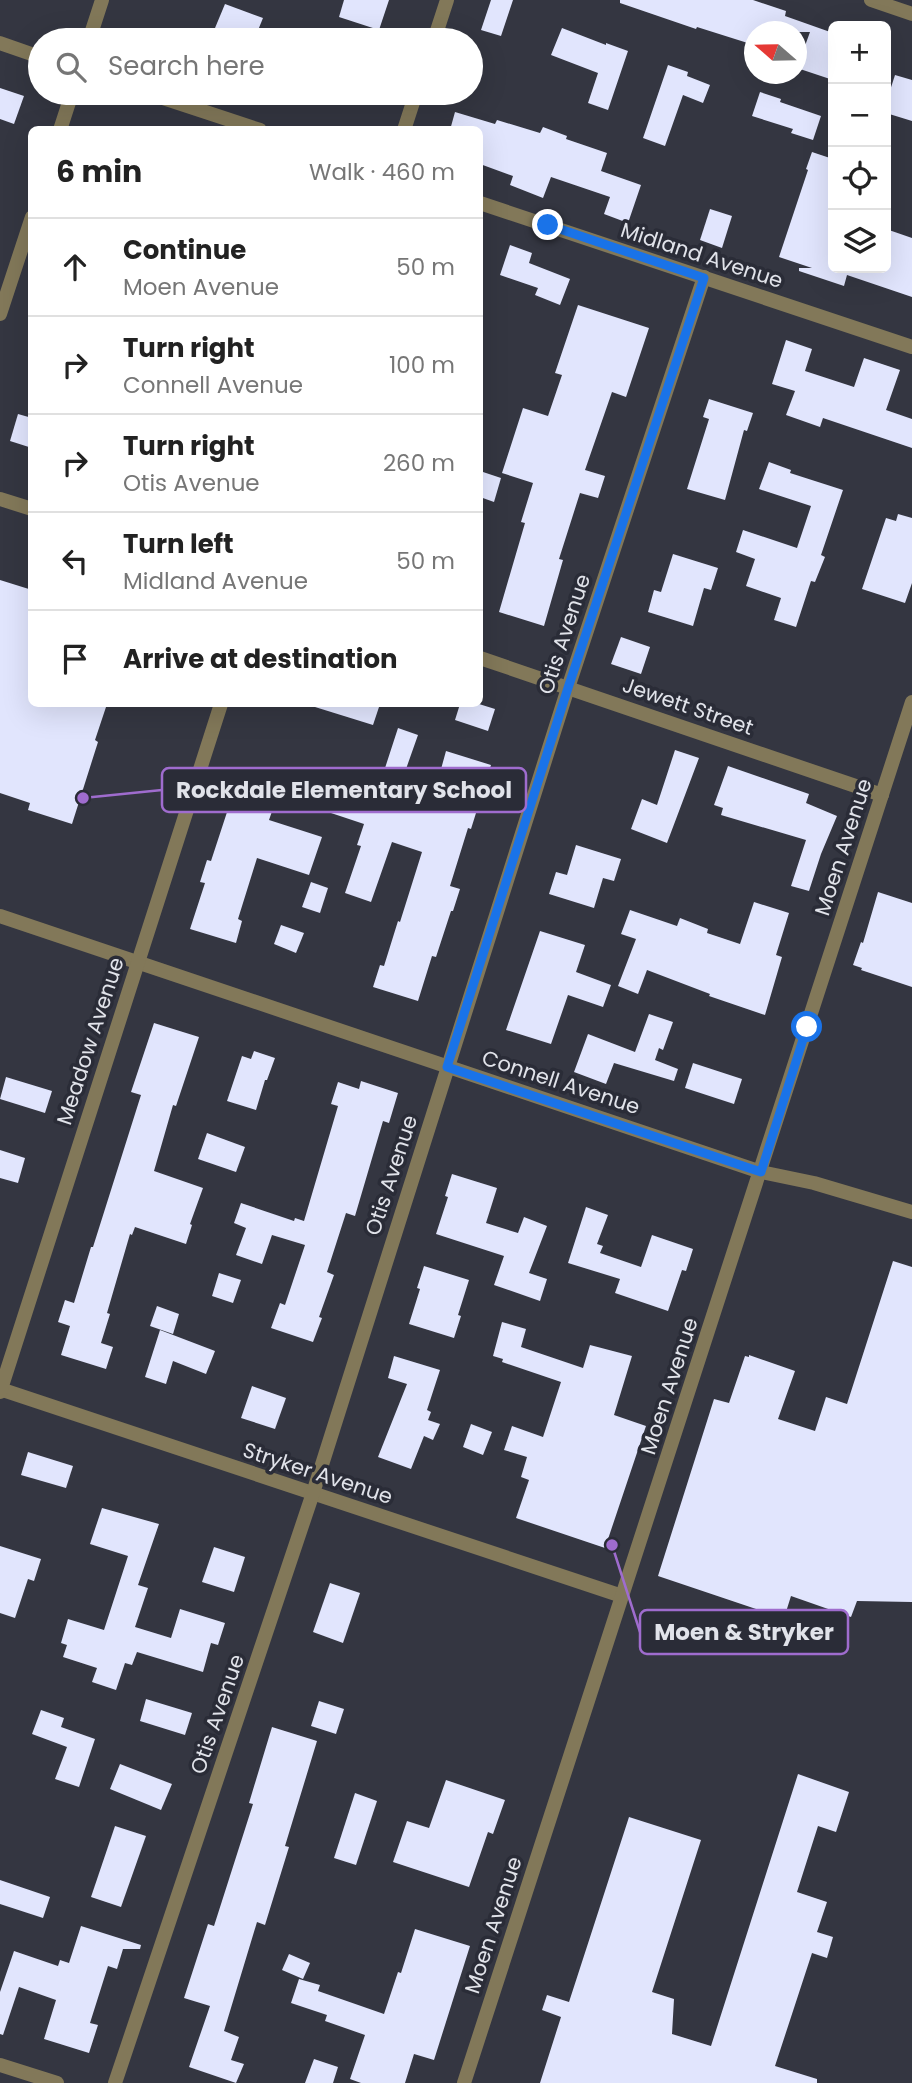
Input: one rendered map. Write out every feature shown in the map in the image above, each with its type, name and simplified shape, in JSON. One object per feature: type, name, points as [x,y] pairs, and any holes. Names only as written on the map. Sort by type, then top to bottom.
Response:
[{"type":"street","points":[[93,28],[102,0]]},
{"type":"street","points":[[438,28],[447,0]]},
{"type":"street","points":[[871,0],[912,14]]},
{"type":"street","points":[[0,43],[28,53]]},
{"type":"street","points":[[61,126],[68,105]]},
{"type":"street","points":[[184,105],[248,126]]},
{"type":"street","points":[[405,126],[412,105]]},
{"type":"street","name":"Midland Avenue","points":[[483,204],[912,347]]},
{"type":"street","points":[[0,313],[28,229]]},
{"type":"street","name":"Otis Avenue","points":[[115,2083],[313,1493],[568,688],[704,278]]},
{"type":"street","points":[[0,499],[28,508]]},
{"type":"street","name":"Jewett Street","points":[[483,659],[882,795]]},
{"type":"street","name":"Moen Avenue","points":[[464,2083],[912,702]]},
{"type":"street","name":"Meadow Avenue","points":[[0,1390],[220,707]]},
{"type":"street","name":"Connell Avenue","points":[[0,916],[761,1172],[814,1183],[912,1212]]},
{"type":"street","name":"Stryker Avenue","points":[[0,1390],[622,1596]]},
{"type":"street","points":[[0,2064],[57,2083]]},
{"type":"building","points":[[344,0],[389,0],[380,28],[339,17]]},
{"type":"building","points":[[491,0],[513,0],[501,36],[482,28]]},
{"type":"building","points":[[620,0],[753,0],[786,11],[785,16],[799,21],[744,21],[744,42],[620,3]]},
{"type":"building","points":[[225,4],[263,18],[259,28],[215,28]]},
{"type":"building","points":[[807,24],[828,31],[828,78],[807,71],[807,40],[810,32],[807,32]]},
{"type":"building","points":[[562,28],[628,51],[608,110],[588,103],[598,73],[551,55]]},
{"type":"building","points":[[668,65],[688,72],[687,76],[710,85],[703,103],[683,95],[665,146],[643,138]]},
{"type":"building","points":[[895,75],[912,80],[912,121],[891,115],[891,87]]},
{"type":"building","points":[[0,88],[24,96],[14,124],[0,119]]},
{"type":"building","points":[[760,92],[821,116],[813,140],[791,133],[793,129],[752,116]]},
{"type":"building","points":[[455,112],[495,124],[497,120],[540,133],[543,127],[567,136],[566,139],[607,153],[601,171],[641,185],[628,223],[604,214],[610,197],[551,177],[543,198],[510,185],[513,176],[483,165],[483,126],[451,126]]},
{"type":"building","points":[[812,152],[828,157],[828,273],[891,273],[891,231],[912,238],[912,297],[847,275],[844,286],[799,271],[799,268],[812,268],[779,257],[808,170],[806,169]]},
{"type":"building","points":[[710,209],[732,216],[722,248],[700,240]]},
{"type":"building","points":[[510,245],[532,253],[529,263],[570,279],[560,305],[535,295],[538,288],[500,275]]},
{"type":"building","points":[[578,305],[649,328],[626,397],[612,392],[585,470],[605,476],[598,498],[580,493],[559,559],[563,560],[544,626],[499,612],[525,523],[521,522],[533,483],[502,473],[523,408],[548,416],[562,375],[555,373]]},
{"type":"building","points":[[786,340],[812,349],[805,371],[854,387],[864,358],[900,370],[886,410],[912,419],[912,448],[823,418],[820,427],[786,415],[795,391],[772,384]]},
{"type":"building","points":[[709,399],[753,413],[747,431],[744,430],[725,500],[687,489],[709,419],[703,417]]},
{"type":"building","points":[[18,414],[28,417],[28,447],[10,441]]},
{"type":"building","points":[[769,462],[791,470],[790,473],[843,490],[821,555],[825,557],[815,582],[811,581],[796,627],[774,620],[781,598],[746,586],[755,559],[736,552],[743,530],[797,548],[811,506],[759,489]]},
{"type":"building","points":[[483,472],[501,478],[494,502],[483,498]]},
{"type":"building","points":[[898,514],[912,518],[912,583],[905,603],[862,589],[886,518],[896,521]]},
{"type":"building","points":[[673,554],[718,568],[711,590],[704,588],[693,626],[648,612],[654,590],[661,592]]},
{"type":"building","points":[[0,580],[28,589],[28,707],[106,707],[72,824],[28,810],[30,803],[0,793]]},
{"type":"building","points":[[621,637],[650,647],[641,674],[611,664]]},
{"type":"building","points":[[483,705],[495,709],[488,731],[455,720],[459,707]]},
{"type":"building","points":[[315,707],[379,707],[373,725]]},
{"type":"building","points":[[398,728],[418,735],[406,769],[438,780],[446,751],[491,765],[450,886],[460,889],[436,957],[432,956],[418,1001],[373,987],[380,965],[384,966],[398,921],[400,922],[422,852],[392,842],[371,902],[345,893],[361,846],[357,845],[364,824],[328,812],[336,790],[374,802]]},
{"type":"building","points":[[675,750],[699,758],[667,843],[631,829],[642,799],[657,805]]},
{"type":"building","points":[[728,766],[809,794],[806,803],[837,816],[809,891],[791,886],[806,840],[721,815],[723,808],[714,805]]},
{"type":"building","points":[[232,780],[278,794],[269,820],[322,837],[309,875],[257,858],[238,919],[242,921],[236,943],[190,929],[205,883],[200,882],[207,860],[211,861],[230,803],[225,802]]},
{"type":"building","points":[[576,845],[621,859],[614,881],[603,878],[594,908],[549,894],[556,872],[567,875]]},
{"type":"building","points":[[311,882],[328,888],[320,913],[302,907]]},
{"type":"building","points":[[878,892],[912,903],[912,987],[853,965],[861,942],[863,943]]},
{"type":"building","points":[[754,902],[789,913],[776,955],[782,957],[765,1015],[709,996],[710,994],[647,970],[638,994],[618,986],[636,939],[621,934],[630,910],[677,926],[680,918],[708,929],[707,933],[740,944]]},
{"type":"building","points":[[281,925],[304,933],[296,953],[274,944]]},
{"type":"building","points":[[540,931],[585,945],[576,972],[611,985],[603,1007],[568,995],[551,1044],[506,1030]]},
{"type":"building","points":[[649,1014],[673,1022],[663,1050],[659,1048],[655,1060],[678,1069],[674,1081],[614,1063],[606,1084],[574,1072],[588,1034],[635,1052]]},
{"type":"building","points":[[154,1023],[199,1037],[176,1106],[173,1105],[154,1171],[203,1188],[186,1244],[135,1227],[132,1235],[130,1234],[101,1343],[113,1347],[106,1369],[61,1355],[70,1326],[58,1322],[65,1300],[74,1303],[93,1247],[141,1095],[131,1092]]},
{"type":"building","points":[[254,1051],[275,1058],[256,1110],[227,1101],[242,1056],[251,1059]]},
{"type":"building","points":[[693,1063],[742,1079],[734,1104],[685,1088]]},
{"type":"building","points":[[6,1077],[52,1091],[45,1113],[0,1099]]},
{"type":"building","points":[[361,1081],[398,1093],[389,1123],[383,1121],[355,1216],[346,1213],[327,1272],[334,1275],[313,1342],[271,1328],[280,1303],[285,1305],[305,1245],[272,1235],[262,1264],[236,1255],[246,1228],[234,1223],[241,1203],[294,1221],[295,1218],[304,1221],[338,1106],[331,1104],[338,1082],[359,1089]]},
{"type":"building","points":[[207,1133],[245,1147],[236,1172],[198,1159]]},
{"type":"building","points":[[0,1150],[25,1158],[18,1183],[0,1178]]},
{"type":"building","points":[[452,1174],[497,1188],[486,1223],[518,1233],[524,1217],[547,1226],[529,1273],[547,1279],[540,1301],[494,1285],[504,1256],[436,1234]]},
{"type":"building","points":[[586,1207],[608,1215],[597,1244],[603,1246],[600,1253],[641,1267],[652,1235],[693,1249],[686,1271],[682,1270],[668,1311],[615,1293],[620,1279],[568,1263]]},
{"type":"building","points":[[893,1261],[912,1267],[912,1602],[857,1601],[851,1617],[791,1596],[780,1631],[755,1622],[759,1610],[658,1576],[714,1399],[729,1403],[745,1356],[749,1355],[795,1371],[778,1419],[815,1431],[826,1397],[847,1404]]},
{"type":"building","points":[[424,1266],[469,1280],[454,1338],[409,1324]]},
{"type":"building","points":[[219,1273],[241,1280],[233,1303],[212,1296]]},
{"type":"building","points":[[157,1306],[179,1314],[173,1334],[150,1326]]},
{"type":"building","points":[[502,1322],[526,1329],[521,1347],[583,1368],[590,1345],[632,1356],[614,1415],[646,1426],[605,1548],[516,1518],[529,1480],[521,1477],[527,1457],[504,1450],[512,1426],[543,1437],[561,1382],[502,1362],[503,1359],[493,1356]]},
{"type":"building","points":[[160,1330],[215,1351],[206,1374],[173,1361],[166,1384],[145,1377]]},
{"type":"building","points":[[394,1356],[440,1370],[427,1410],[431,1412],[428,1420],[440,1424],[433,1440],[424,1436],[411,1469],[378,1457],[407,1384],[388,1378]]},
{"type":"building","points":[[252,1386],[286,1398],[275,1429],[241,1418]]},
{"type":"building","points":[[471,1424],[492,1432],[483,1455],[463,1447]]},
{"type":"building","points":[[28,1452],[73,1466],[66,1488],[21,1475]]},
{"type":"building","points":[[102,1508],[159,1524],[138,1585],[148,1588],[135,1627],[171,1638],[180,1609],[225,1623],[218,1645],[211,1643],[203,1672],[137,1652],[132,1665],[125,1663],[116,1690],[92,1682],[97,1668],[63,1657],[67,1645],[61,1643],[68,1619],[104,1630],[128,1556],[90,1544]]},
{"type":"building","points":[[0,1546],[41,1559],[34,1581],[28,1579],[15,1618],[0,1613]]},
{"type":"building","points":[[214,1547],[245,1557],[234,1592],[202,1582]]},
{"type":"building","points":[[330,1583],[360,1593],[343,1643],[313,1632]]},
{"type":"building","points":[[146,1699],[192,1713],[185,1735],[140,1721]]},
{"type":"building","points":[[319,1701],[344,1709],[336,1734],[311,1726]]},
{"type":"building","points":[[41,1710],[64,1718],[61,1727],[95,1739],[79,1787],[55,1779],[67,1747],[32,1734]]},
{"type":"building","points":[[272,1727],[317,1741],[285,1846],[289,1847],[265,1925],[257,1922],[224,2031],[239,2037],[231,2060],[244,2064],[236,2083],[189,2067],[210,2006],[184,1998],[208,1924],[214,1926],[253,1804],[249,1803]]},
{"type":"building","points":[[120,1764],[172,1784],[161,1810],[110,1789]]},
{"type":"building","points":[[798,1774],[849,1792],[836,1832],[818,1826],[797,1892],[827,1902],[817,1932],[833,1937],[827,1958],[812,1953],[775,2066],[817,2079],[817,2083],[540,2083],[561,2017],[542,2010],[547,1995],[569,2002],[629,1817],[701,1840],[652,1992],[674,1999],[672,2034],[711,2046]]},
{"type":"building","points":[[446,1780],[505,1800],[493,1834],[488,1832],[469,1887],[393,1862],[407,1821],[429,1828]]},
{"type":"building","points":[[355,1793],[377,1801],[356,1865],[334,1858]]},
{"type":"building","points":[[115,1826],[146,1836],[121,1907],[91,1897]]},
{"type":"building","points":[[0,1880],[50,1897],[43,1918],[0,1904]]},
{"type":"building","points":[[81,1926],[141,1945],[140,1949],[123,1949],[117,1969],[108,1966],[90,2023],[98,2025],[89,2053],[44,2039],[56,2000],[19,1987],[3,2035],[0,2034],[0,1992],[14,1951],[58,1966],[60,1960],[69,1963]]},
{"type":"building","points":[[415,1929],[470,1946],[434,2060],[414,2054],[405,2083],[361,2083],[350,2079],[365,2035],[325,2021],[327,2015],[291,2003],[299,1979],[320,1985],[318,1991],[384,2014]]},
{"type":"building","points":[[289,1954],[310,1963],[303,1979],[282,1970]]},
{"type":"building","points":[[314,2059],[338,2067],[333,2083],[305,2083]]},
{"type":"place","name":"Rockdale Elementary School","points":[[83,798]]},
{"type":"place","name":"Moen & Stryker","points":[[612,1545]]},
{"type":"route","points":[[548,225],[704,278],[568,688],[447,1067],[761,1172],[807,1027]]}]
